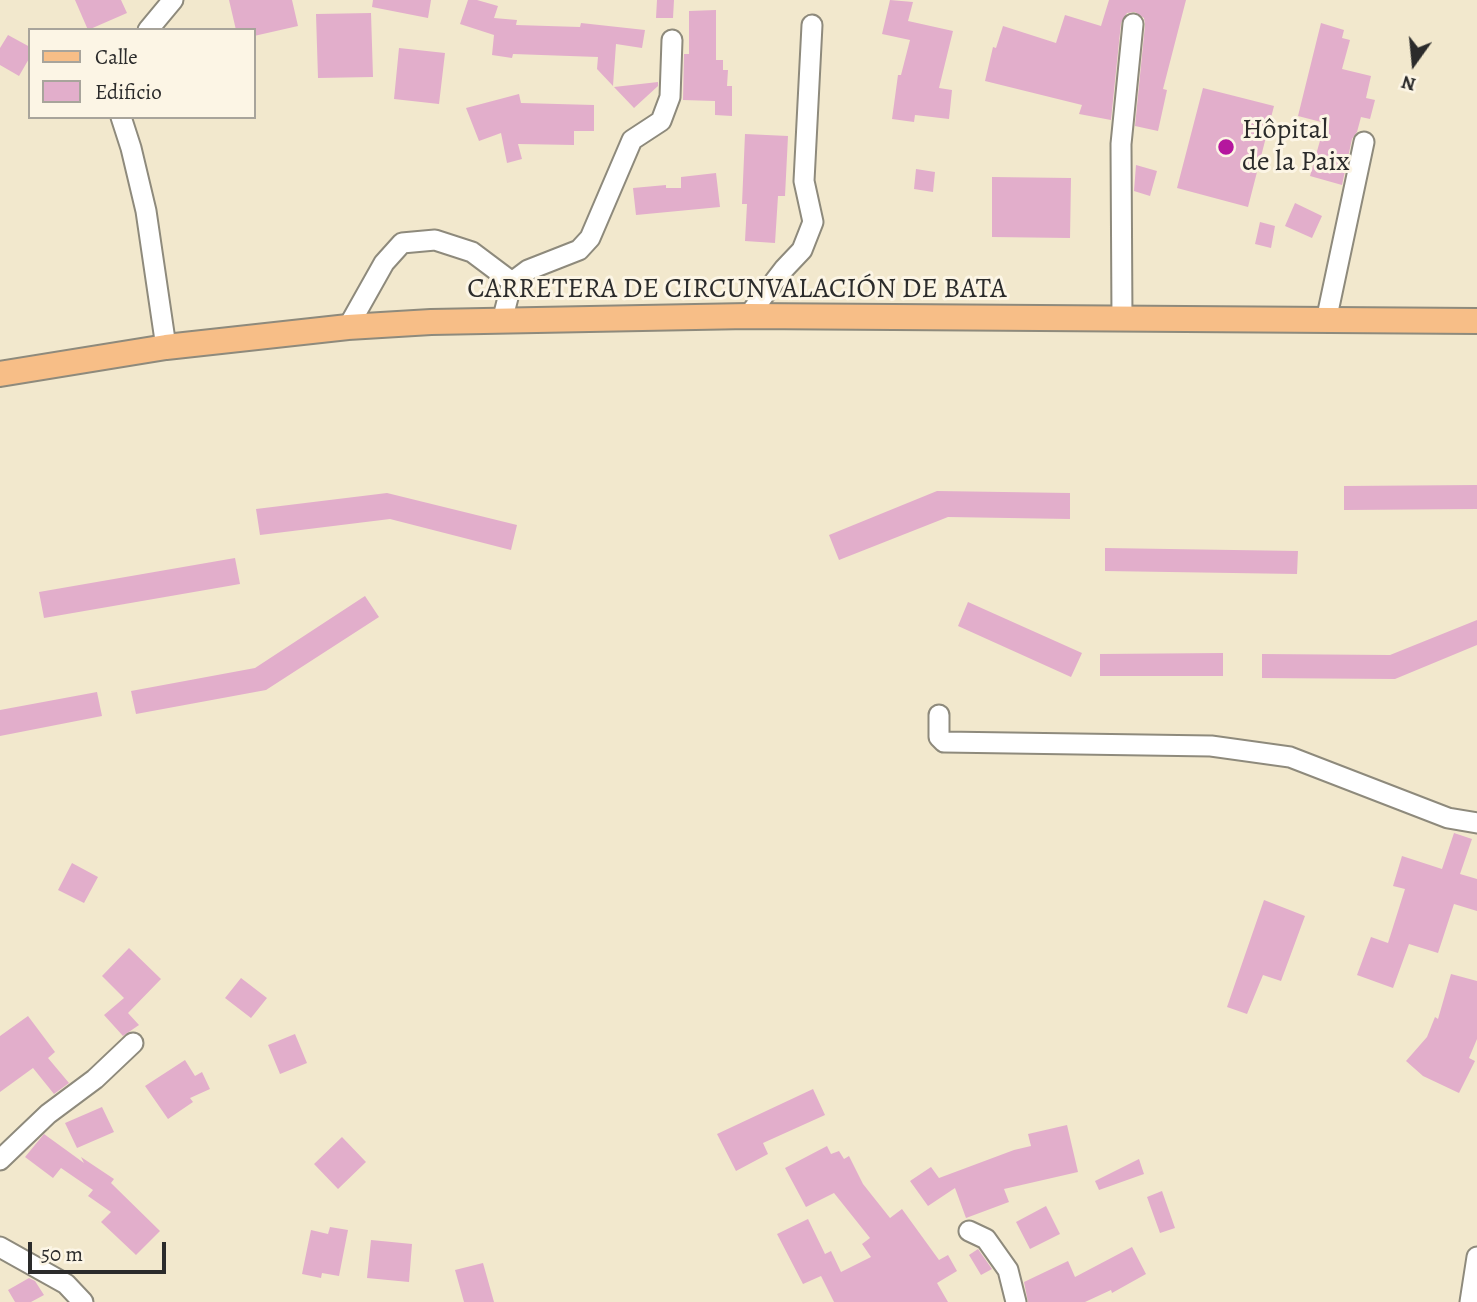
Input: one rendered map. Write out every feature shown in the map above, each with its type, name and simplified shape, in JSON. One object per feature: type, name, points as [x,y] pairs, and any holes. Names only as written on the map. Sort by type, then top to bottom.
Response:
[{"type":"main road","name":"CARRETERA DE CIRCUNVALACIÓN DE BATA","points":[[0,374],[166,347],[348,327],[502,320],[748,316],[1477,321]]},
{"type":"street","points":[[150,28],[173,0]]},
{"type":"street","points":[[748,316],[802,250],[813,222],[804,181],[812,24]]},
{"type":"street","points":[[1122,320],[1121,144],[1133,24]]},
{"type":"street","points":[[502,320],[512,282],[528,270],[579,250],[590,238],[632,139],[661,121],[670,97],[672,40]]},
{"type":"street","points":[[122,119],[146,211],[166,347]]},
{"type":"street","points":[[1326,321],[1364,142]]},
{"type":"street","points":[[348,327],[384,263],[402,243],[435,240],[472,252],[512,282]]},
{"type":"street","points":[[939,715],[939,737],[944,743],[1211,746],[1290,757],[1448,818],[1477,823]]},
{"type":"street","points":[[0,1160],[48,1114],[94,1080],[133,1043]]},
{"type":"street","points":[[969,1231],[986,1239],[1003,1262],[1008,1270],[1016,1302]]},
{"type":"street","points":[[0,1247],[66,1284],[83,1302]]},
{"type":"street","points":[[1470,1302],[1477,1257]]},
{"type":"building","points":[[75,0],[121,0],[127,13],[87,28]]},
{"type":"building","points":[[229,0],[292,0],[298,26],[256,36],[256,28],[236,28]]},
{"type":"building","points":[[373,0],[431,0],[428,18],[372,7]]},
{"type":"building","points":[[468,0],[498,6],[494,18],[517,20],[516,25],[580,27],[581,23],[645,30],[642,48],[616,44],[613,86],[597,69],[598,57],[513,54],[512,58],[492,55],[494,35],[460,24]]},
{"type":"building","points":[[657,0],[674,0],[673,18],[656,18]]},
{"type":"building","points":[[890,0],[913,2],[908,21],[953,31],[939,88],[952,90],[949,119],[915,115],[914,122],[892,119],[898,75],[901,75],[910,40],[882,34]]},
{"type":"building","points":[[1109,0],[1186,0],[1163,89],[1167,90],[1158,131],[1135,126],[1145,25],[1144,18],[1135,12],[1127,13],[1121,23],[1111,120],[1079,114],[1082,105],[985,81],[993,47],[996,48],[1003,26],[1056,43],[1065,15],[1101,26]]},
{"type":"building","points":[[716,10],[716,60],[723,60],[723,70],[728,70],[727,86],[732,86],[732,116],[715,115],[715,101],[683,100],[684,54],[689,54],[689,11]]},
{"type":"building","points":[[371,13],[373,77],[318,78],[316,14]]},
{"type":"building","points":[[1321,23],[1344,30],[1342,38],[1350,40],[1342,69],[1371,76],[1366,98],[1375,100],[1370,119],[1361,117],[1352,139],[1342,185],[1310,176],[1325,123],[1298,116]]},
{"type":"building","points":[[8,35],[28,46],[28,60],[19,76],[0,65],[0,48]]},
{"type":"building","points":[[399,48],[445,53],[439,104],[394,99]]},
{"type":"building","points":[[658,82],[658,86],[634,108],[614,87]]},
{"type":"building","name":"Hôpital de la Paix","points":[[1203,88],[1274,106],[1248,207],[1177,188]]},
{"type":"building","points":[[519,94],[521,103],[594,105],[594,131],[574,131],[574,145],[518,144],[522,159],[507,163],[501,133],[479,141],[466,108]]},
{"type":"building","points":[[745,134],[788,136],[785,196],[778,196],[775,243],[745,241],[747,204],[742,204]]},
{"type":"building","points":[[1136,165],[1157,171],[1150,196],[1134,191]]},
{"type":"building","points":[[916,169],[935,172],[933,192],[914,189]]},
{"type":"building","points":[[716,173],[720,207],[636,215],[633,188],[666,185],[666,188],[681,188],[681,177]]},
{"type":"building","points":[[992,177],[1071,178],[1070,238],[992,237]]},
{"type":"building","points":[[1295,203],[1322,216],[1312,238],[1285,226]]},
{"type":"building","points":[[1260,222],[1275,226],[1271,248],[1255,244]]},
{"type":"building","points":[[1477,485],[1477,509],[1344,510],[1344,486]]},
{"type":"building","points":[[937,491],[1070,493],[1070,519],[948,517],[839,560],[829,535]]},
{"type":"building","points":[[387,493],[517,525],[511,550],[390,519],[260,535],[256,509]]},
{"type":"building","points":[[1105,548],[1298,551],[1297,574],[1105,571]]},
{"type":"building","points":[[235,558],[240,584],[44,618],[39,592]]},
{"type":"building","points":[[365,596],[379,617],[266,690],[136,714],[131,691],[255,668]]},
{"type":"building","points":[[968,602],[1082,653],[1071,677],[958,626]]},
{"type":"building","points":[[1477,620],[1477,645],[1395,679],[1262,678],[1262,654],[1390,655]]},
{"type":"building","points":[[1223,653],[1223,676],[1100,676],[1100,654]]},
{"type":"building","points":[[97,692],[102,716],[0,736],[0,710]]},
{"type":"building","points":[[1454,833],[1472,839],[1460,874],[1477,879],[1477,911],[1454,904],[1438,953],[1409,944],[1393,988],[1357,975],[1371,937],[1388,943],[1405,889],[1393,886],[1402,856],[1442,869]]},
{"type":"building","points":[[72,863],[98,877],[84,903],[58,890]]},
{"type":"building","points":[[1264,900],[1305,916],[1281,981],[1263,975],[1247,1014],[1227,1007]]},
{"type":"building","points":[[129,948],[161,979],[128,1013],[139,1025],[123,1036],[104,1015],[124,998],[102,976]]},
{"type":"building","points":[[1451,974],[1477,981],[1477,1039],[1469,1058],[1475,1061],[1459,1093],[1423,1076],[1406,1061],[1427,1037],[1435,1017],[1438,1019]]},
{"type":"building","points":[[241,978],[267,998],[251,1018],[225,998]]},
{"type":"building","points":[[28,1016],[55,1052],[48,1058],[69,1083],[54,1094],[33,1068],[0,1092],[0,1036]]},
{"type":"building","points":[[295,1034],[307,1063],[280,1074],[268,1045]]},
{"type":"building","points":[[185,1060],[195,1076],[202,1072],[210,1089],[190,1098],[193,1102],[168,1119],[145,1086]]},
{"type":"building","points":[[813,1089],[825,1115],[763,1143],[768,1154],[736,1171],[717,1134]]},
{"type":"building","points":[[102,1107],[114,1132],[77,1148],[65,1123]]},
{"type":"building","points":[[1067,1125],[1078,1172],[1004,1189],[1009,1202],[966,1218],[955,1188],[928,1206],[910,1181],[931,1167],[939,1178],[1031,1146],[1028,1134]]},
{"type":"building","points":[[44,1134],[84,1163],[81,1157],[114,1179],[111,1183],[160,1231],[136,1255],[101,1222],[111,1212],[88,1196],[93,1190],[61,1168],[53,1178],[25,1157]]},
{"type":"building","points":[[342,1137],[366,1162],[338,1189],[314,1164]]},
{"type":"building","points":[[827,1146],[831,1154],[839,1151],[844,1159],[849,1156],[863,1184],[890,1218],[902,1209],[939,1260],[948,1255],[957,1271],[937,1283],[948,1302],[834,1302],[821,1276],[803,1284],[777,1234],[808,1219],[825,1254],[831,1251],[841,1272],[871,1257],[862,1244],[870,1238],[834,1193],[806,1207],[785,1168]]},
{"type":"building","points":[[1139,1159],[1144,1174],[1099,1190],[1095,1181]]},
{"type":"building","points":[[1162,1191],[1175,1228],[1160,1233],[1147,1197]]},
{"type":"building","points":[[1046,1206],[1060,1234],[1030,1249],[1016,1222]]},
{"type":"building","points":[[330,1227],[348,1230],[339,1276],[322,1273],[321,1278],[302,1274],[311,1230],[328,1234]]},
{"type":"building","points":[[371,1240],[412,1244],[409,1282],[367,1278]]},
{"type":"building","points":[[1132,1247],[1146,1274],[1112,1293],[1111,1290],[1085,1302],[1028,1302],[1024,1282],[1068,1261],[1075,1277]]},
{"type":"building","points":[[978,1249],[992,1269],[981,1275],[969,1255]]},
{"type":"building","points":[[483,1263],[494,1302],[464,1302],[455,1270]]},
{"type":"building","points":[[29,1278],[35,1281],[44,1295],[31,1302],[15,1302],[8,1290]]},
{"type":"place","name":"Hôpital de la Paix","points":[[1226,147]]}]
